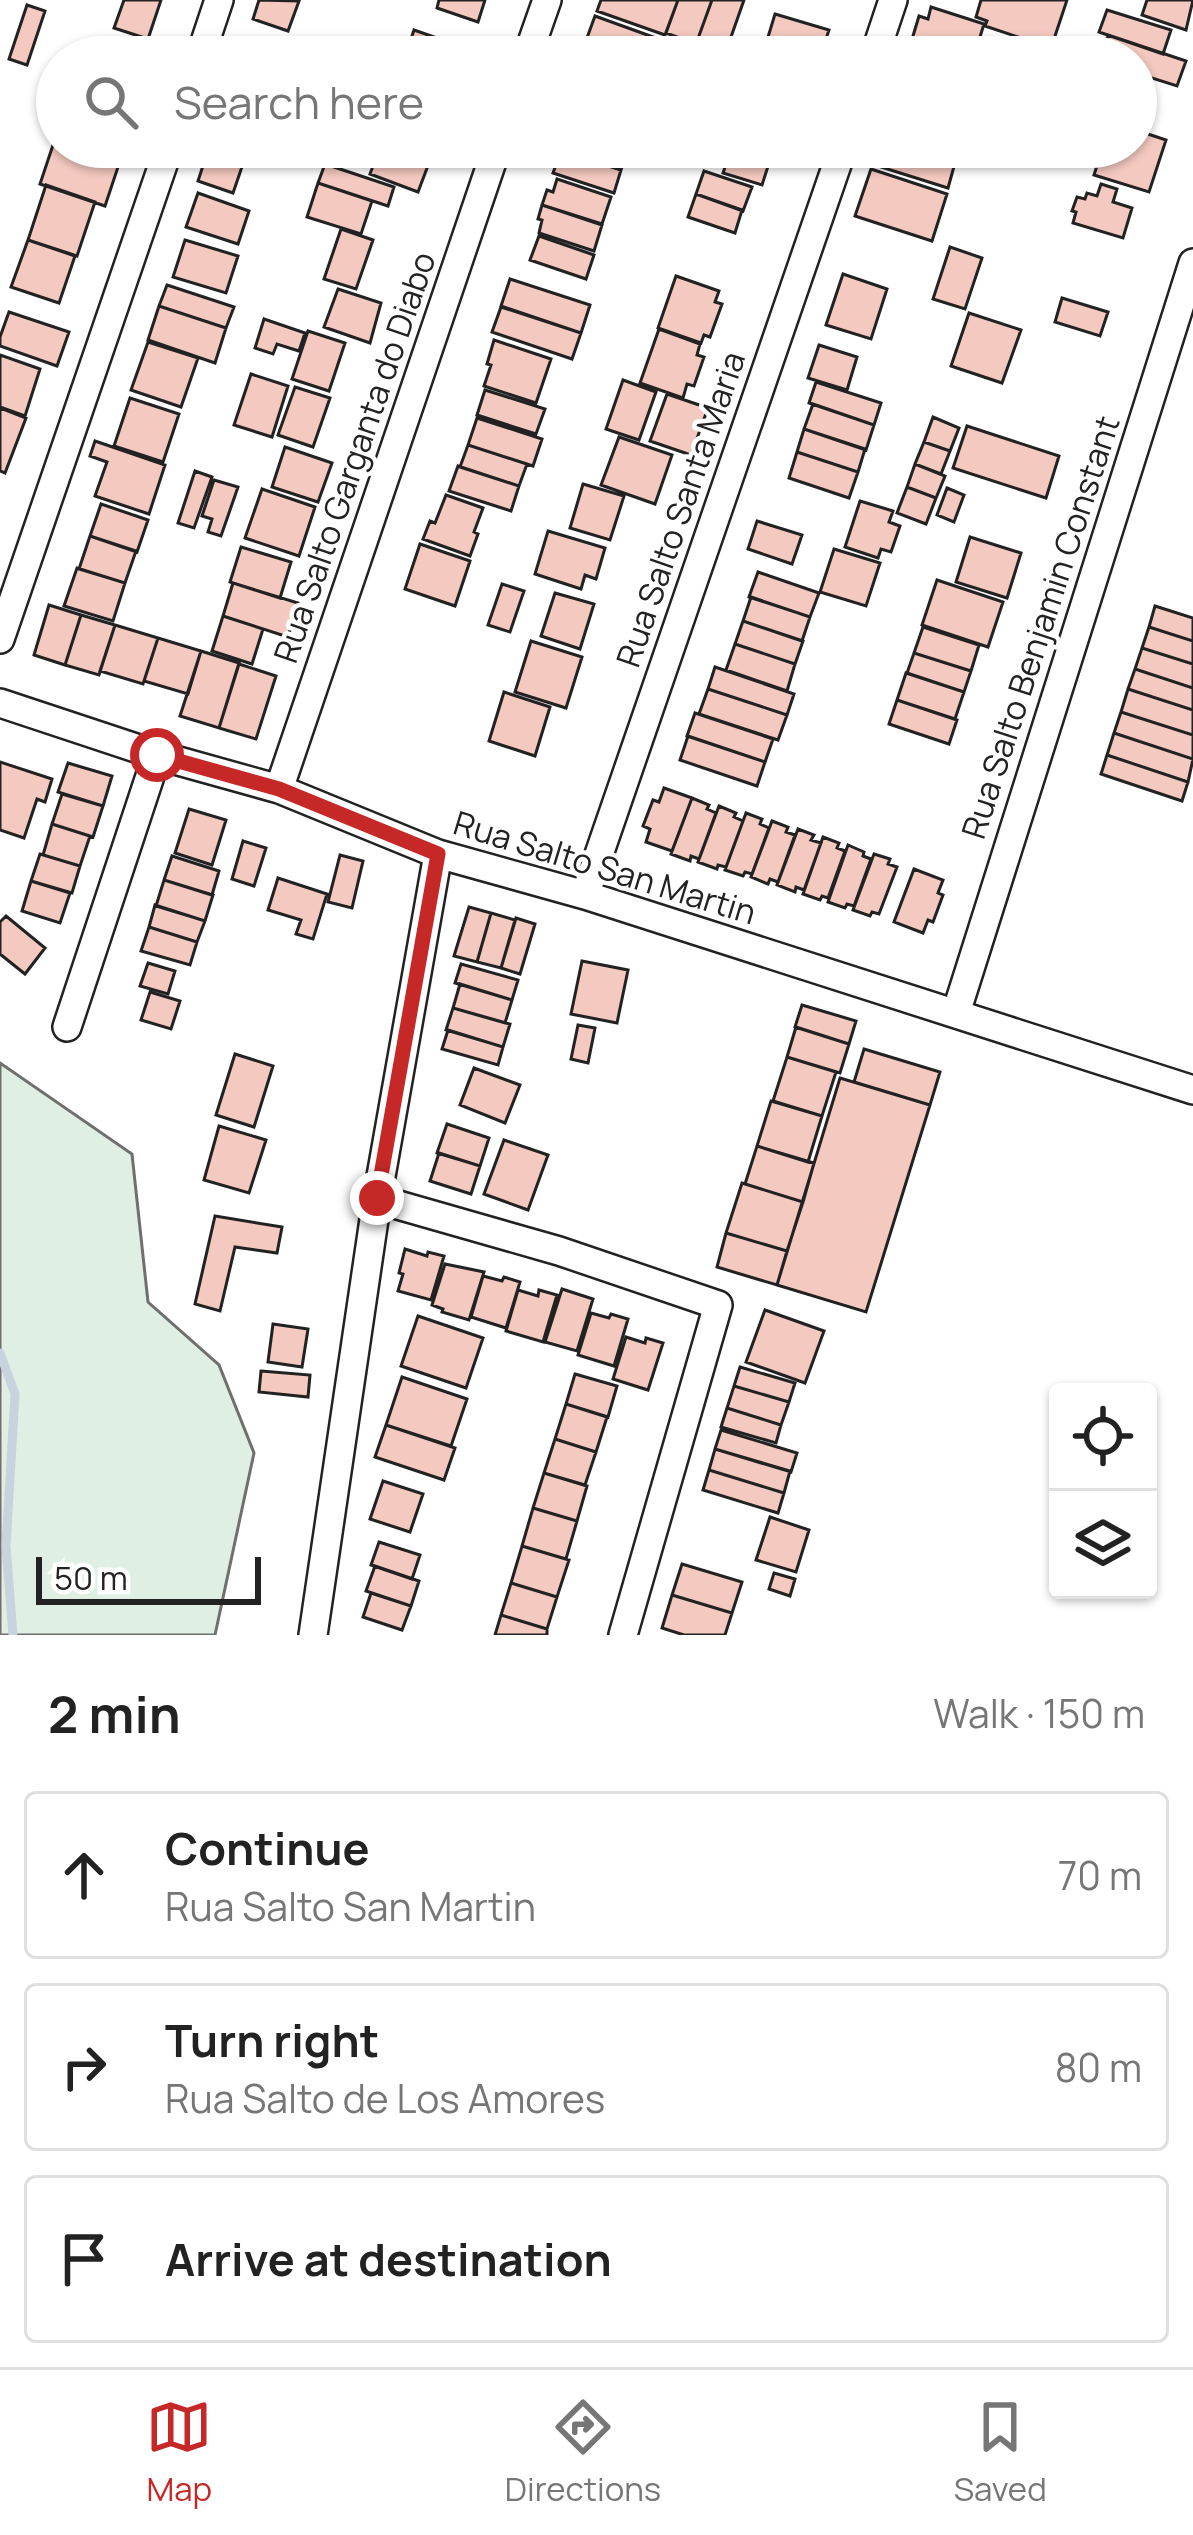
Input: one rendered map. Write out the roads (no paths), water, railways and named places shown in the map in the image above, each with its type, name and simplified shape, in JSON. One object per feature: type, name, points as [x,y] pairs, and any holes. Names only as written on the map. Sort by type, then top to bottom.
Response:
[{"type":"street","points":[[207,36],[219,0]]},
{"type":"street","points":[[534,36],[547,0]]},
{"type":"street","points":[[881,36],[893,0]]},
{"type":"street","points":[[0,639],[162,168]]},
{"type":"street","name":"Rua Salto Garganta do Diabo","points":[[279,789],[490,168]]},
{"type":"street","name":"Rua Salto Santa Maria","points":[[585,895],[836,168]]},
{"type":"street","name":"Rua Salto Benjamin Constant","points":[[956,1012],[1193,263]]},
{"type":"street","name":"Rua Salto San Martin","points":[[0,704],[279,789],[438,854],[585,895],[1193,1090]]},
{"type":"street","points":[[67,1027],[157,755]]},
{"type":"street","points":[[313,1635],[377,1198],[438,854]]},
{"type":"street","points":[[377,1198],[559,1251],[718,1305],[623,1635]]},
{"type":"waterway","points":[[0,1353],[15,1394],[6,1546],[13,1635]]}]
